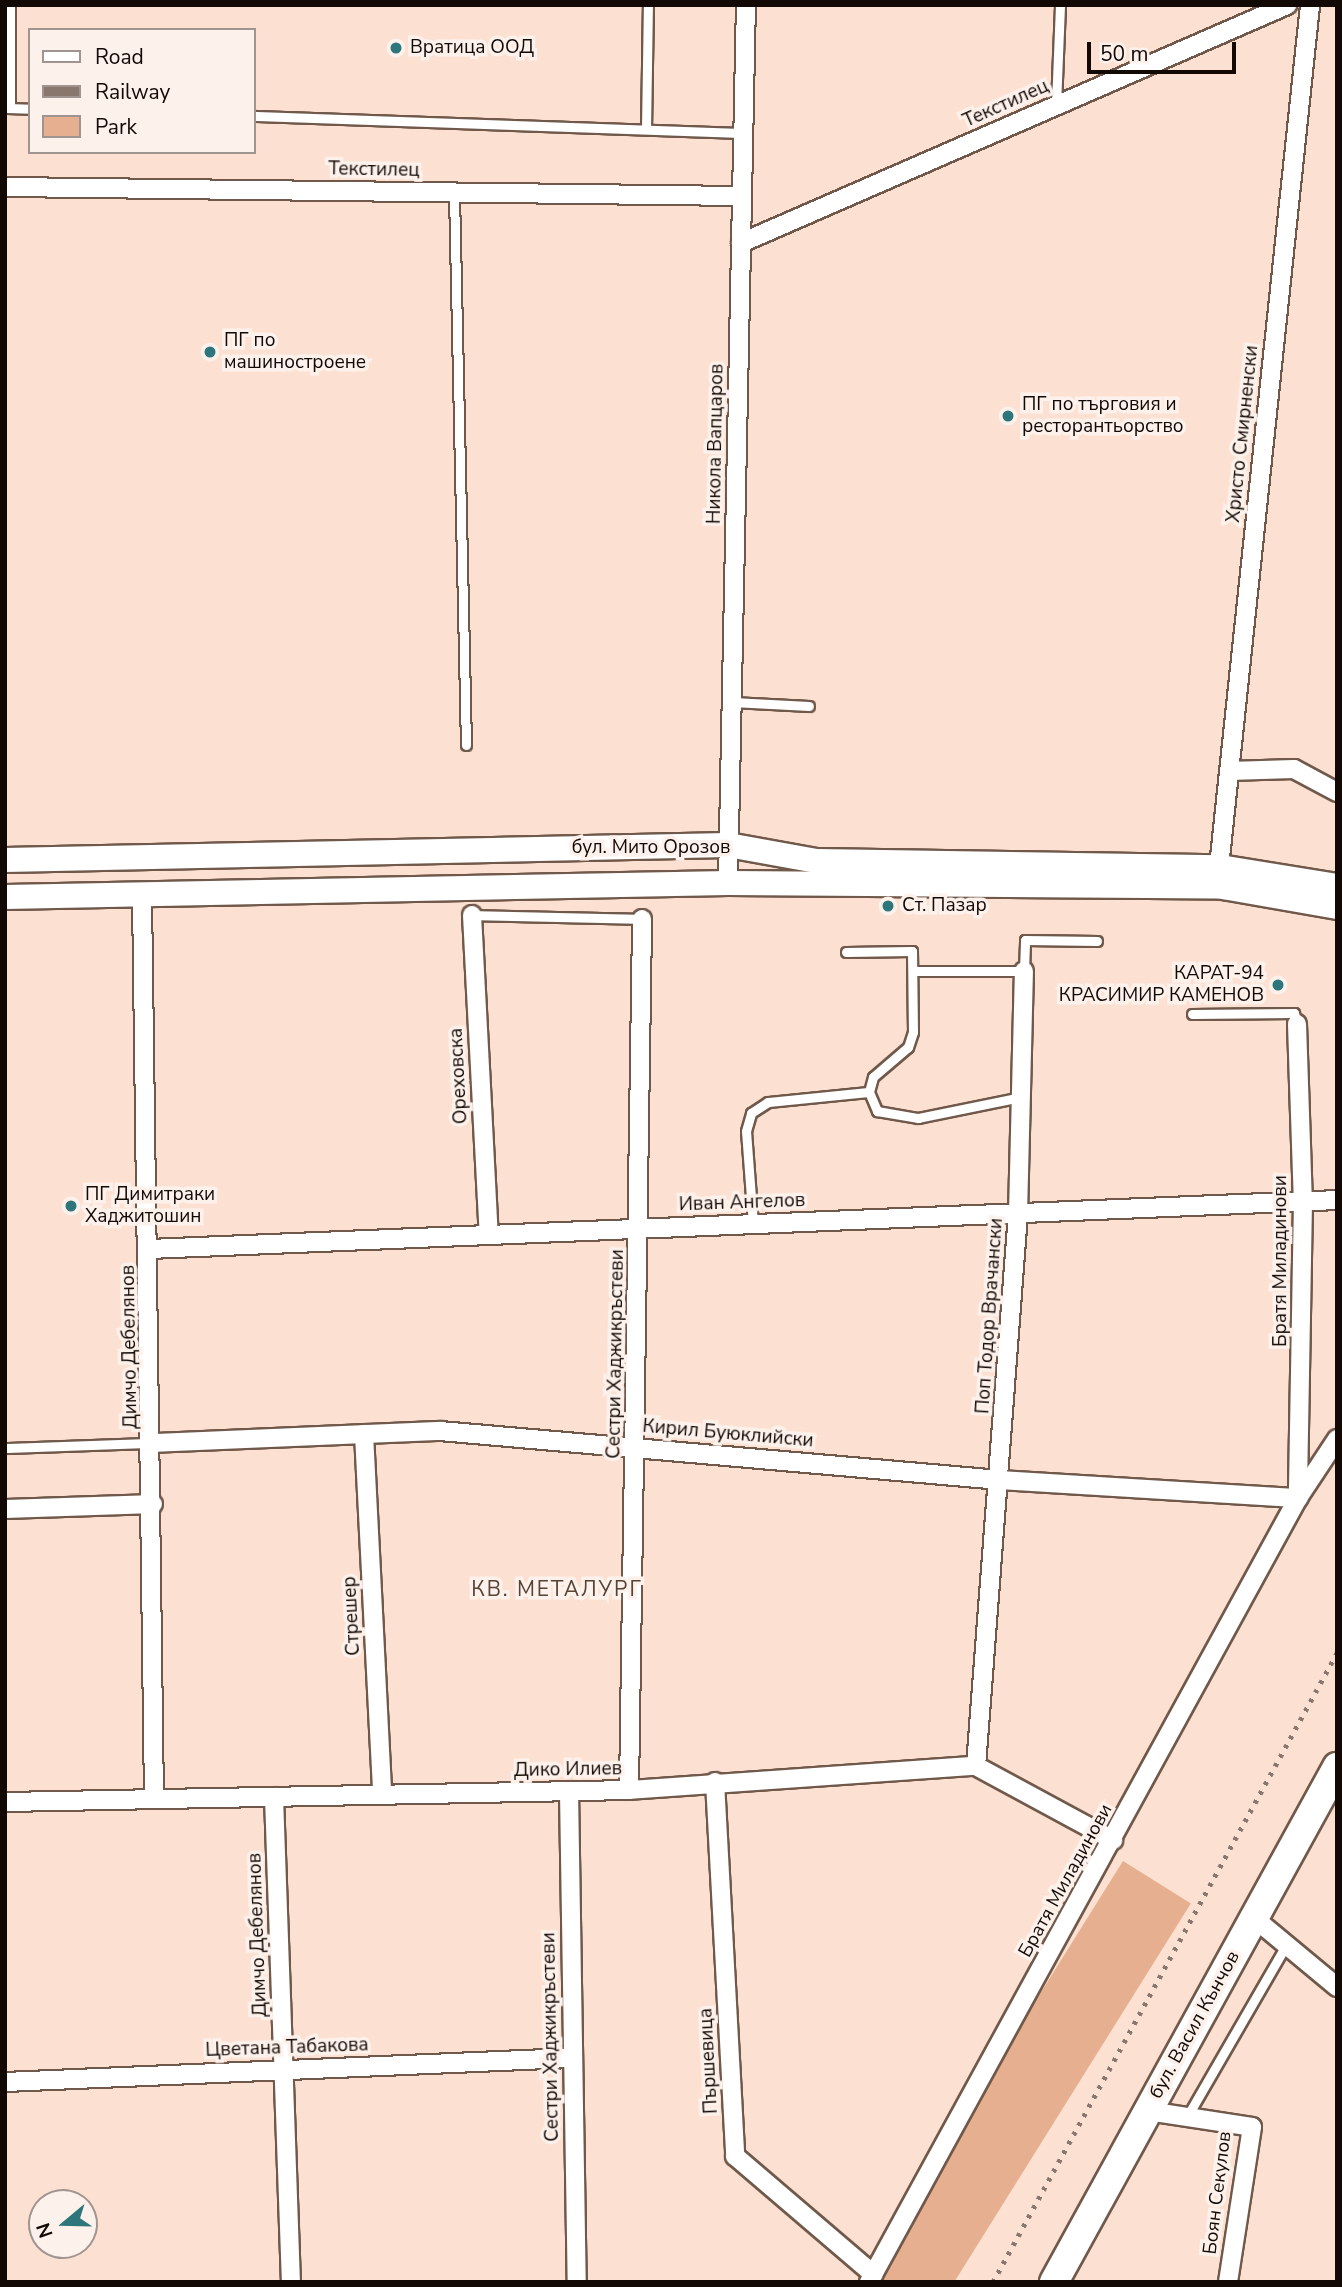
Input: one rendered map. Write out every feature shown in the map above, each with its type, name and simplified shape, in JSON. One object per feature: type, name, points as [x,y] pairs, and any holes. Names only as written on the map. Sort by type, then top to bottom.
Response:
[{"type":"main road","name":"бул. Мито Орозов","points":[[5,860],[728,845],[817,861],[1219,867],[1337,886]]},
{"type":"main road","name":"бул. Мито Орозов","points":[[5,897],[728,883],[1217,886],[1337,907]]},
{"type":"main road","name":"бул. Васил Кънчов","points":[[1054,2282],[1337,1768]]},
{"type":"street","name":"Никола Вапцаров","points":[[728,883],[746,5]]},
{"type":"street","name":"Текстилец","points":[[741,243],[1287,5]]},
{"type":"street","name":"Христо Смирненски","points":[[1219,867],[1310,5]]},
{"type":"street","name":"Текстилец","points":[[5,187],[742,195]]},
{"type":"street","points":[[1229,771],[1294,769],[1337,792]]},
{"type":"street","name":"Димчо Дебелянов","points":[[142,895],[153,1443],[154,1799]]},
{"type":"street","name":"Ореховска","points":[[471,915],[489,1235]]},
{"type":"street","name":"Сестри Хаджикръстеви","points":[[629,1790],[642,919]]},
{"type":"street","name":"Поп Тодор Врачански","points":[[976,1766],[1000,1480],[1018,1214],[1024,971]]},
{"type":"street","name":"Братя Миладинови","points":[[1297,1024],[1303,1201],[1298,1498]]},
{"type":"street","name":"Иван Ангелов","points":[[149,1249],[1337,1200]]},
{"type":"street","name":"Кирил Буюклийски","points":[[153,1443],[440,1431],[1000,1480],[1298,1498]]},
{"type":"street","name":"Стрешер","points":[[364,1434],[382,1795]]},
{"type":"street","name":"Братя Миладинови","points":[[871,2278],[1298,1498],[1337,1439]]},
{"type":"street","points":[[5,1509],[153,1504]]},
{"type":"street","points":[[976,1766],[1113,1840]]},
{"type":"street","name":"Дико Илиев","points":[[5,1802],[629,1790],[976,1766]]},
{"type":"street","name":"Пършевица","points":[[715,1782],[735,2157],[871,2278]]},
{"type":"street","name":"Сестри Хаджикръстеви","points":[[569,1791],[571,2058],[577,2282]]},
{"type":"street","name":"Димчо Дебелянов","points":[[274,1797],[291,2282]]},
{"type":"street","points":[[1254,1918],[1285,1947],[1337,1987]]},
{"type":"street","name":"Цветана Табакова","points":[[5,2082],[284,2068],[571,2058]]},
{"type":"street","name":"Боян Секулов","points":[[1148,2111],[1188,2115],[1252,2127],[1228,2282]]},
{"type":"lane","points":[[10,5],[8,108],[28,109]]},
{"type":"lane","points":[[646,129],[648,5]]},
{"type":"lane","points":[[1056,105],[1060,5]]},
{"type":"lane","points":[[256,117],[744,133]]},
{"type":"lane","points":[[454,192],[466,745]]},
{"type":"lane","points":[[732,702],[809,706]]},
{"type":"lane","points":[[471,915],[642,919]]},
{"type":"lane","name":"Поп Тодор Врачански","points":[[1024,971],[1025,940],[1097,942]]},
{"type":"lane","points":[[846,952],[912,951],[914,971],[908,1047],[878,1067],[869,1092],[877,1111],[895,1119],[1021,1097]]},
{"type":"lane","points":[[914,971],[1024,971]]},
{"type":"lane","points":[[1192,1014],[1294,1013],[1297,1024]]},
{"type":"lane","points":[[753,1224],[746,1131],[751,1113],[768,1102],[869,1092]]},
{"type":"lane","points":[[5,1448],[153,1443]]},
{"type":"lane","points":[[1188,2115],[1285,1947]]},
{"type":"green space","points":[[1123,1861],[1191,1903],[954,2282],[885,2282],[867,2271]]},
{"type":"railway","points":[[993,2282],[1337,1653]]},
{"type":"place","name":"Вратица ООД","points":[[396,48]]},
{"type":"place","name":"ПГ по машиностроене","points":[[210,352]]},
{"type":"place","name":"ПГ по търговия и ресторантьорство","points":[[1008,416]]},
{"type":"place","name":"Ст. Пазар","points":[[888,906]]},
{"type":"place","name":"КАРАТ-94 КРАСИМИР КАМЕНОВ","points":[[1278,985]]},
{"type":"place","name":"ПГ Димитраки Хаджитошин","points":[[71,1206]]},
{"type":"district","name":"КВ. МЕТАЛУРГ","points":[[557,1589]]}]
